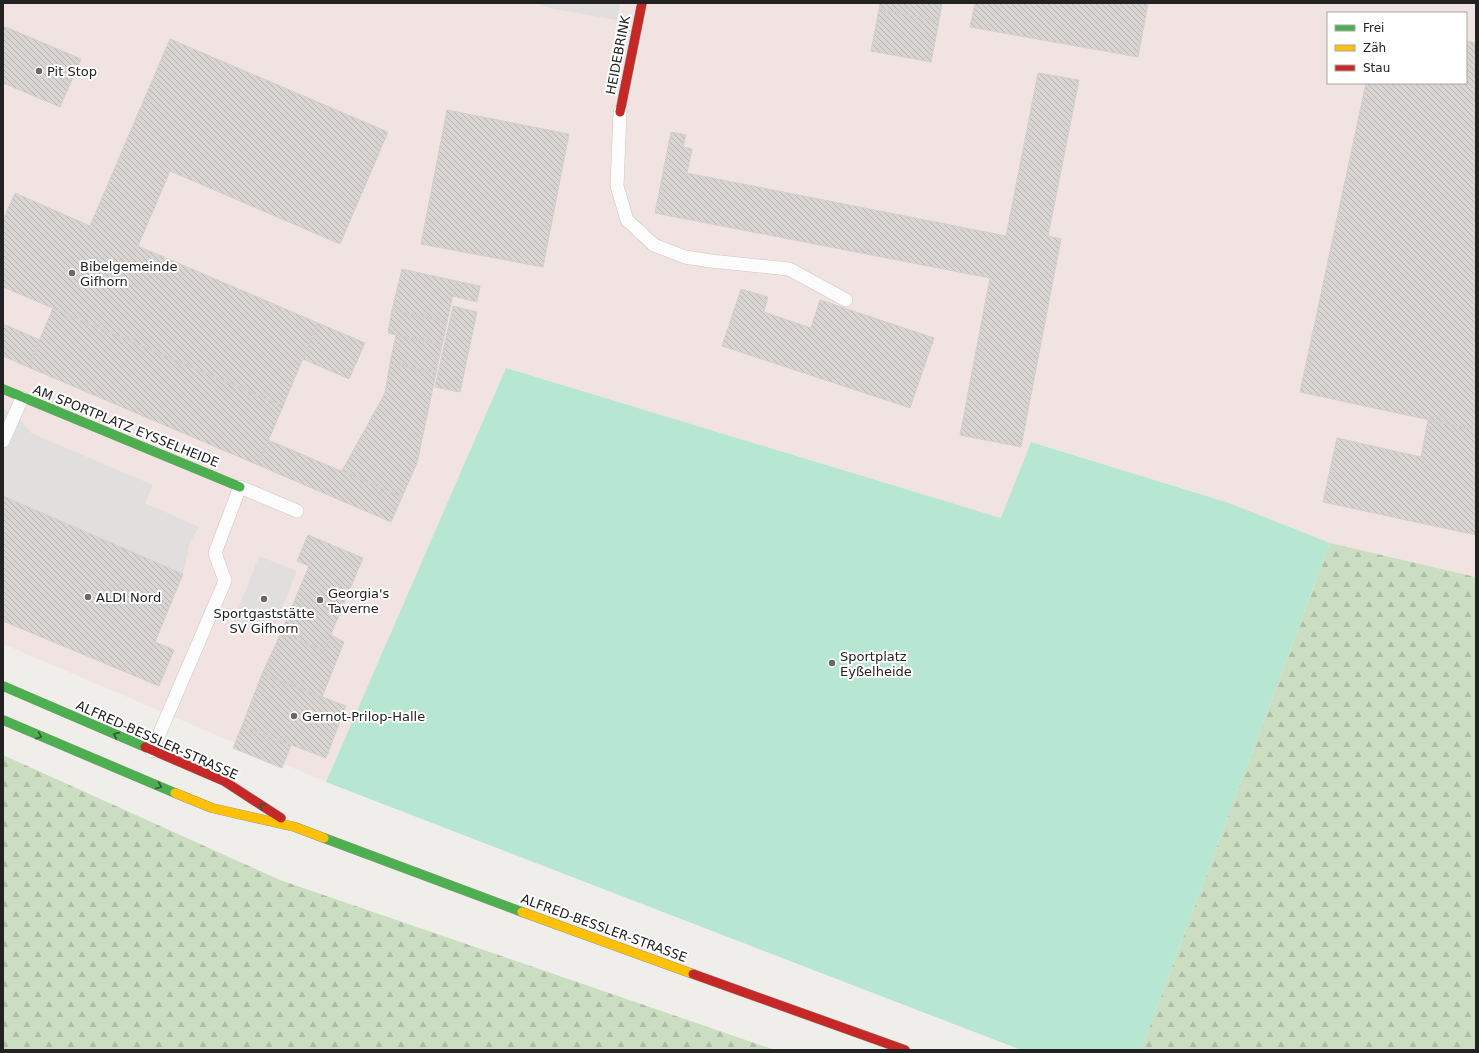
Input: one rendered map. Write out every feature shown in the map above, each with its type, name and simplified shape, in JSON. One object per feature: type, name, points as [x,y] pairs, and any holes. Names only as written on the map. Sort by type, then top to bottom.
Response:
[{"type":"street","name":"HEIDEBRINK","points":[[620,112],[642,3]]},
{"type":"street","name":"AM SPORTPLATZ EYSSELHEIDE","points":[[3,389],[240,487]]},
{"type":"street","name":"ALFRED-BESSLER-STRASSE","points":[[3,686],[224,781],[295,827]]},
{"type":"street","name":"ALFRED-BESSLER-STRASSE","points":[[3,720],[212,808],[295,827],[534,916],[905,1050]]},
{"type":"lane","points":[[620,112],[617,186],[627,220],[654,245],[685,257],[789,269],[846,300]]},
{"type":"lane","points":[[3,441],[22,398]]},
{"type":"lane","points":[[152,751],[225,581],[215,553],[240,487],[297,511]]},
{"type":"shaded area","points":[[3,3],[1476,3],[1476,577],[1330,543],[1229,503],[1032,442],[1001,518],[506,368],[326,782],[3,644]]},
{"type":"shaded area","points":[[536,3],[620,3],[617,20],[549,8]]},
{"type":"shaded area","points":[[3,409],[15,414],[31,433],[153,485],[145,503],[199,527],[190,542],[183,574],[3,496]]},
{"type":"shaded area","name":"Sportgaststätte SV Gifhorn","points":[[259,556],[297,571],[271,635],[234,620]]},
{"type":"green space","name":"Sportplatz Eyßelheide","points":[[506,368],[1001,518],[1031,442],[1229,503],[1330,543],[1141,1050],[1021,1050],[326,782]]},
{"type":"green space","points":[[1330,543],[1476,577],[1476,1050],[1141,1050]]},
{"type":"green space","points":[[3,755],[280,880],[775,1050],[3,1050]]},
{"type":"building","points":[[880,3],[942,3],[939,21],[879,9]]},
{"type":"building","points":[[975,3],[1148,3],[1138,57],[970,27]]},
{"type":"building","points":[[879,9],[939,21],[931,62],[871,51]]},
{"type":"building","name":"Pit Stop","points":[[3,26],[81,59],[60,107],[3,83]]},
{"type":"building","points":[[170,39],[388,132],[340,244],[170,171],[138,246],[318,323],[283,406],[3,287],[3,220],[15,193],[90,226]]},
{"type":"building","points":[[1467,41],[1476,43],[1476,430],[1300,392],[1366,84],[1467,84]]},
{"type":"building","points":[[1038,73],[1079,80],[1048,236],[1061,239],[1021,447],[960,435],[990,278],[655,213],[671,132],[686,135],[683,147],[692,149],[687,173],[1006,236]]},
{"type":"building","points":[[447,110],[569,134],[543,267],[421,244]]},
{"type":"building","points":[[402,269],[456,281],[447,322],[392,310]]},
{"type":"building","points":[[456,281],[480,286],[477,302],[453,296]]},
{"type":"building","points":[[741,289],[768,297],[764,312],[811,328],[820,300],[934,338],[910,408],[722,346]]},
{"type":"building","points":[[453,306],[477,312],[460,392],[435,387]]},
{"type":"building","points":[[53,308],[283,406],[258,465],[28,367]]},
{"type":"building","points":[[392,310],[447,322],[442,345],[388,333]]},
{"type":"building","points":[[318,323],[365,343],[349,379],[303,359]]},
{"type":"building","points":[[3,324],[40,340],[28,367],[3,356]]},
{"type":"building","points":[[396,335],[442,345],[436,373],[390,363]]},
{"type":"building","points":[[390,363],[436,373],[417,463],[402,497],[342,471],[385,393]]},
{"type":"building","points":[[1428,420],[1476,430],[1476,535],[1323,502],[1337,438],[1421,457]]},
{"type":"building","points":[[268,440],[402,497],[391,522],[258,465]]},
{"type":"building","name":"ALDI Nord","points":[[3,496],[183,574],[155,642],[174,650],[159,686],[3,621]]},
{"type":"building","name":"Georgia's Taverne","points":[[308,535],[363,558],[324,651],[281,633],[309,566],[297,561]]},
{"type":"building","points":[[281,633],[324,651],[331,635],[344,642],[322,697],[262,674]]},
{"type":"building","name":"Gernot-Prilop-Halle","points":[[262,674],[346,706],[326,758],[242,726]]},
{"type":"building","points":[[242,726],[291,745],[282,768],[233,748]]},
{"type":"traffic: fast","points":[[3,389],[240,487]]},
{"type":"traffic: fast","points":[[3,686],[145,747]]},
{"type":"traffic: fast","points":[[3,720],[175,793]]},
{"type":"traffic: fast","points":[[324,838],[522,912]]},
{"type":"traffic: slow","points":[[175,793],[212,808],[295,827],[324,838]]},
{"type":"traffic: slow","points":[[522,912],[693,974]]},
{"type":"traffic: jam","points":[[620,112],[642,3]]},
{"type":"traffic: jam","points":[[145,747],[224,781],[281,818]]},
{"type":"traffic: jam","points":[[693,974],[905,1050]]},
{"type":"place","name":"Pit Stop","points":[[39,71]]},
{"type":"place","name":"Bibelgemeinde Gifhorn","points":[[72,273]]},
{"type":"place","name":"ALDI Nord","points":[[88,597]]},
{"type":"place","name":"Sportgaststätte SV Gifhorn","points":[[264,599]]},
{"type":"place","name":"Georgia's Taverne","points":[[320,600]]},
{"type":"place","name":"Sportplatz Eyßelheide","points":[[832,663]]},
{"type":"place","name":"Gernot-Prilop-Halle","points":[[294,716]]}]
